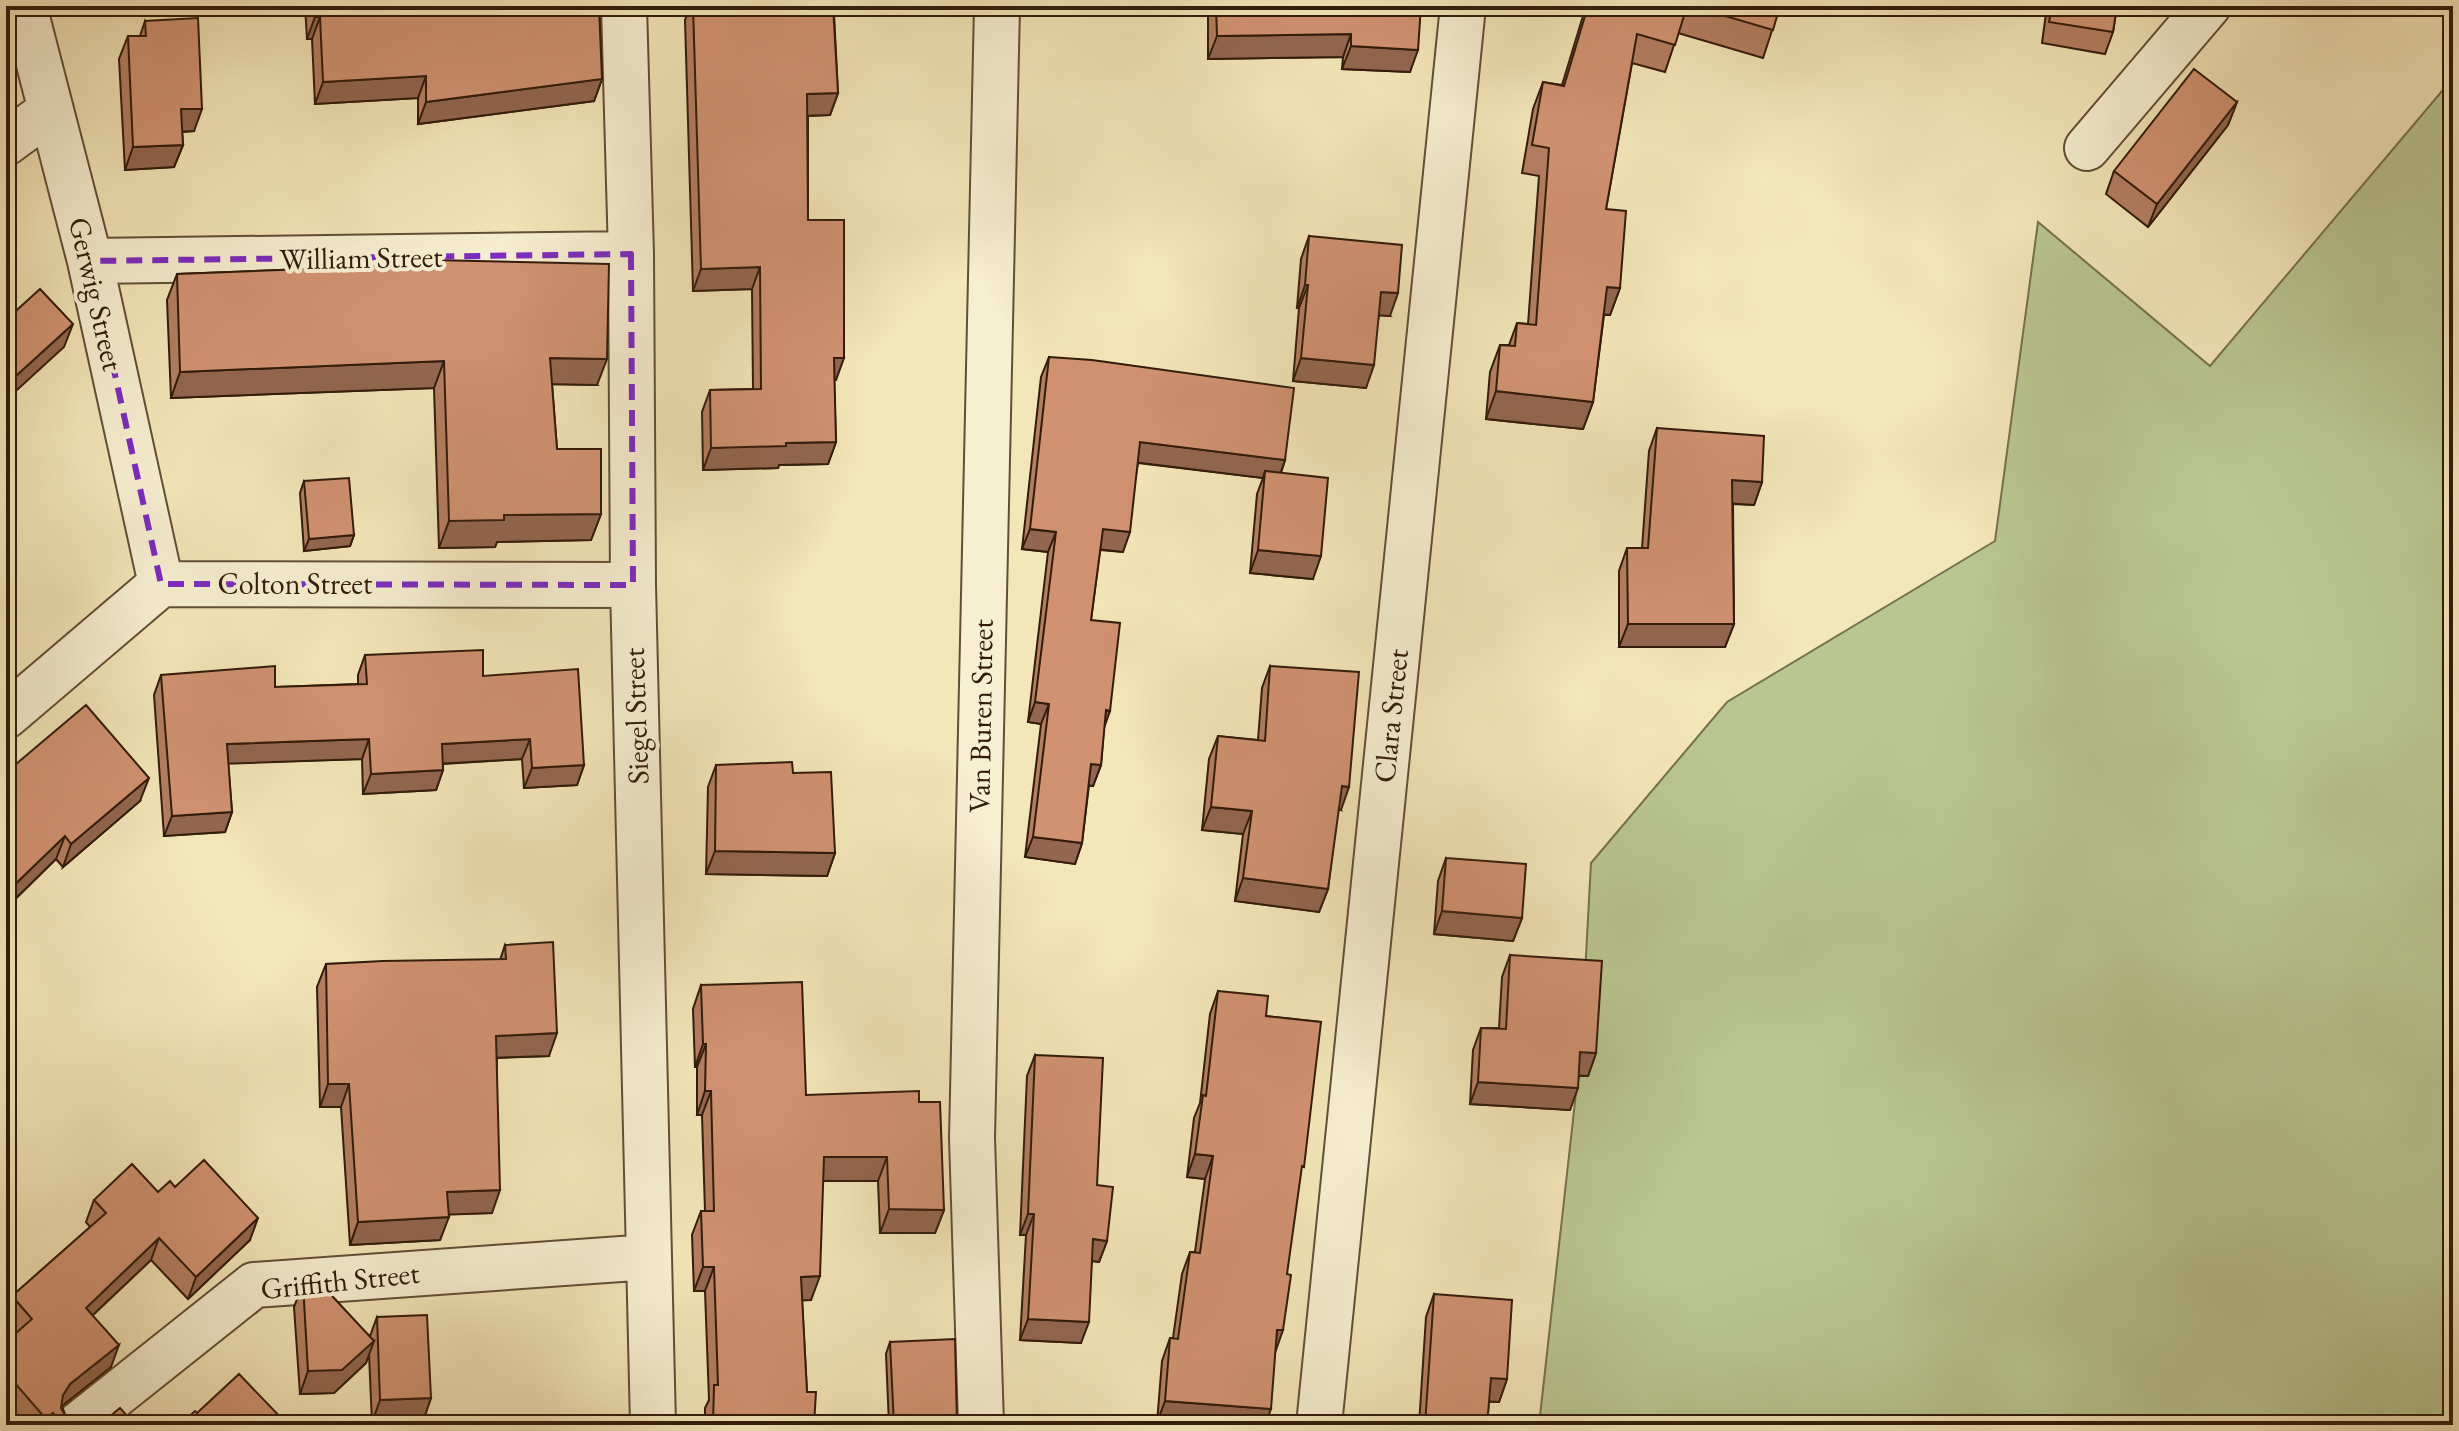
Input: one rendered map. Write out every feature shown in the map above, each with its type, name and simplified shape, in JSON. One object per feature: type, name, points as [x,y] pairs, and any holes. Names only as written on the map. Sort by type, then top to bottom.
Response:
[{"type":"street","name":"Gerwig Street","points":[[24,6],[90,261],[161,584]]},
{"type":"street","name":"Siegel Street","points":[[624,6],[631,254],[633,585],[653,1425]]},
{"type":"street","name":"Van Buren Street","points":[[981,1425],[972,1138],[997,6]]},
{"type":"street","name":"Clara Street","points":[[1319,1425],[1463,6]]},
{"type":"street","points":[[2087,148],[2208,6]]},
{"type":"street","points":[[6,143],[51,110]]},
{"type":"street","name":"William Street","points":[[90,261],[631,254]]},
{"type":"street","points":[[6,716],[161,584]]},
{"type":"street","name":"Colton Street","points":[[161,584],[633,585]]},
{"type":"street","name":"Griffith Street","points":[[78,1425],[254,1285],[649,1257]]},
{"type":"highlighted area","points":[[631,254],[633,585],[161,584],[90,261]]},
{"type":"green space","points":[[2453,78],[2453,1425],[1539,1425],[1581,1048],[1591,863],[1727,702],[1995,541],[2038,222],[2210,366]]},
{"type":"building","points":[[314,6],[599,6],[602,79],[426,102],[426,76],[323,82],[320,17],[315,17]]},
{"type":"building","points":[[693,6],[833,6],[838,93],[807,94],[808,220],[844,220],[844,358],[834,358],[836,442],[711,448],[710,390],[761,389],[760,267],[701,269]]},
{"type":"building","points":[[1216,6],[1421,6],[1418,50],[1351,46],[1351,34],[1217,36]]},
{"type":"building","points":[[1588,6],[1687,6],[1675,45],[1637,34],[1606,209],[1626,211],[1620,288],[1607,287],[1593,402],[1496,391],[1500,345],[1515,346],[1517,323],[1536,325],[1549,148],[1532,145],[1543,82],[1564,86]]},
{"type":"building","points":[[1691,6],[1780,6],[1773,30]]},
{"type":"building","points":[[2052,6],[2117,6],[2113,32],[2049,22]]},
{"type":"building","points":[[198,18],[202,109],[181,109],[183,145],[133,147],[128,36],[146,36],[145,21]]},
{"type":"building","points":[[2194,69],[2237,102],[2157,204],[2114,171]]},
{"type":"building","points":[[1309,236],[1402,245],[1398,293],[1381,292],[1374,365],[1301,358]]},
{"type":"building","points":[[433,260],[609,264],[607,359],[550,358],[557,449],[601,449],[601,514],[504,515],[504,520],[449,521],[444,361],[180,372],[177,274],[433,264]]},
{"type":"building","points":[[40,289],[73,324],[6,385],[6,320]]},
{"type":"building","points":[[1049,357],[1092,360],[1294,388],[1285,460],[1140,442],[1130,532],[1103,529],[1091,620],[1120,623],[1101,765],[1091,764],[1082,843],[1033,837],[1049,704],[1035,702],[1056,532],[1030,529]]},
{"type":"building","points":[[6,423],[14,432],[6,439]]},
{"type":"building","points":[[1657,428],[1764,436],[1762,482],[1732,480],[1734,624],[1628,624],[1627,548],[1648,548]]},
{"type":"building","points":[[1265,471],[1328,478],[1321,556],[1258,550]]},
{"type":"building","points":[[349,478],[354,535],[309,539],[304,481]]},
{"type":"building","points":[[483,650],[483,676],[578,669],[584,765],[532,768],[530,739],[442,744],[443,770],[371,774],[369,739],[227,744],[232,812],[172,816],[161,675],[275,666],[275,687],[367,684],[365,655]]},
{"type":"building","points":[[1270,666],[1359,672],[1349,787],[1342,786],[1328,889],[1243,878],[1252,811],[1211,807],[1218,736],[1265,741]]},
{"type":"building","points":[[86,705],[149,778],[71,844],[65,836],[6,893],[6,787],[15,778],[9,770]]},
{"type":"building","points":[[792,762],[793,773],[831,772],[835,853],[715,851],[716,765]]},
{"type":"building","points":[[1446,858],[1526,864],[1522,918],[1442,911]]},
{"type":"building","points":[[553,942],[557,1033],[496,1036],[500,1190],[447,1192],[449,1217],[358,1222],[349,1084],[328,1084],[326,964],[506,959],[505,945]]},
{"type":"building","points":[[1510,955],[1602,961],[1596,1053],[1580,1052],[1578,1088],[1478,1082],[1481,1028],[1506,1029]]},
{"type":"building","points":[[802,982],[806,1095],[919,1091],[919,1102],[940,1102],[944,1210],[889,1209],[887,1157],[824,1157],[820,1276],[801,1277],[807,1392],[816,1392],[814,1425],[713,1425],[714,1385],[718,1385],[714,1267],[703,1267],[701,1211],[714,1211],[711,1091],[705,1091],[706,1044],[703,1044],[701,985]]},
{"type":"building","points":[[1218,991],[1268,996],[1266,1016],[1321,1022],[1304,1167],[1287,1274],[1291,1275],[1283,1330],[1277,1330],[1271,1409],[1165,1401],[1170,1338],[1178,1339],[1190,1252],[1200,1253],[1213,1156],[1195,1154],[1203,1095],[1206,1096]]},
{"type":"building","points":[[1035,1055],[1103,1058],[1097,1185],[1113,1187],[1107,1241],[1093,1239],[1089,1322],[1028,1319],[1034,1214],[1028,1214]]},
{"type":"building","points":[[204,1160],[258,1218],[196,1277],[159,1238],[86,1308],[119,1345],[70,1384],[63,1395],[61,1408],[75,1425],[63,1425],[53,1413],[46,1419],[6,1373],[6,1342],[32,1319],[12,1296],[106,1213],[94,1200],[132,1164],[158,1192],[170,1181],[175,1187]]},
{"type":"building","points":[[320,1283],[374,1341],[342,1370],[308,1371],[303,1284]]},
{"type":"building","points":[[1434,1294],[1512,1300],[1507,1379],[1491,1378],[1487,1425],[1425,1425]]},
{"type":"building","points":[[427,1315],[431,1398],[380,1400],[377,1317]]},
{"type":"building","points":[[955,1339],[957,1425],[894,1425],[890,1342]]},
{"type":"building","points":[[239,1374],[286,1423],[284,1425],[179,1425],[195,1411],[197,1413]]},
{"type":"building","points":[[120,1408],[135,1425],[96,1425],[102,1423]]}]
